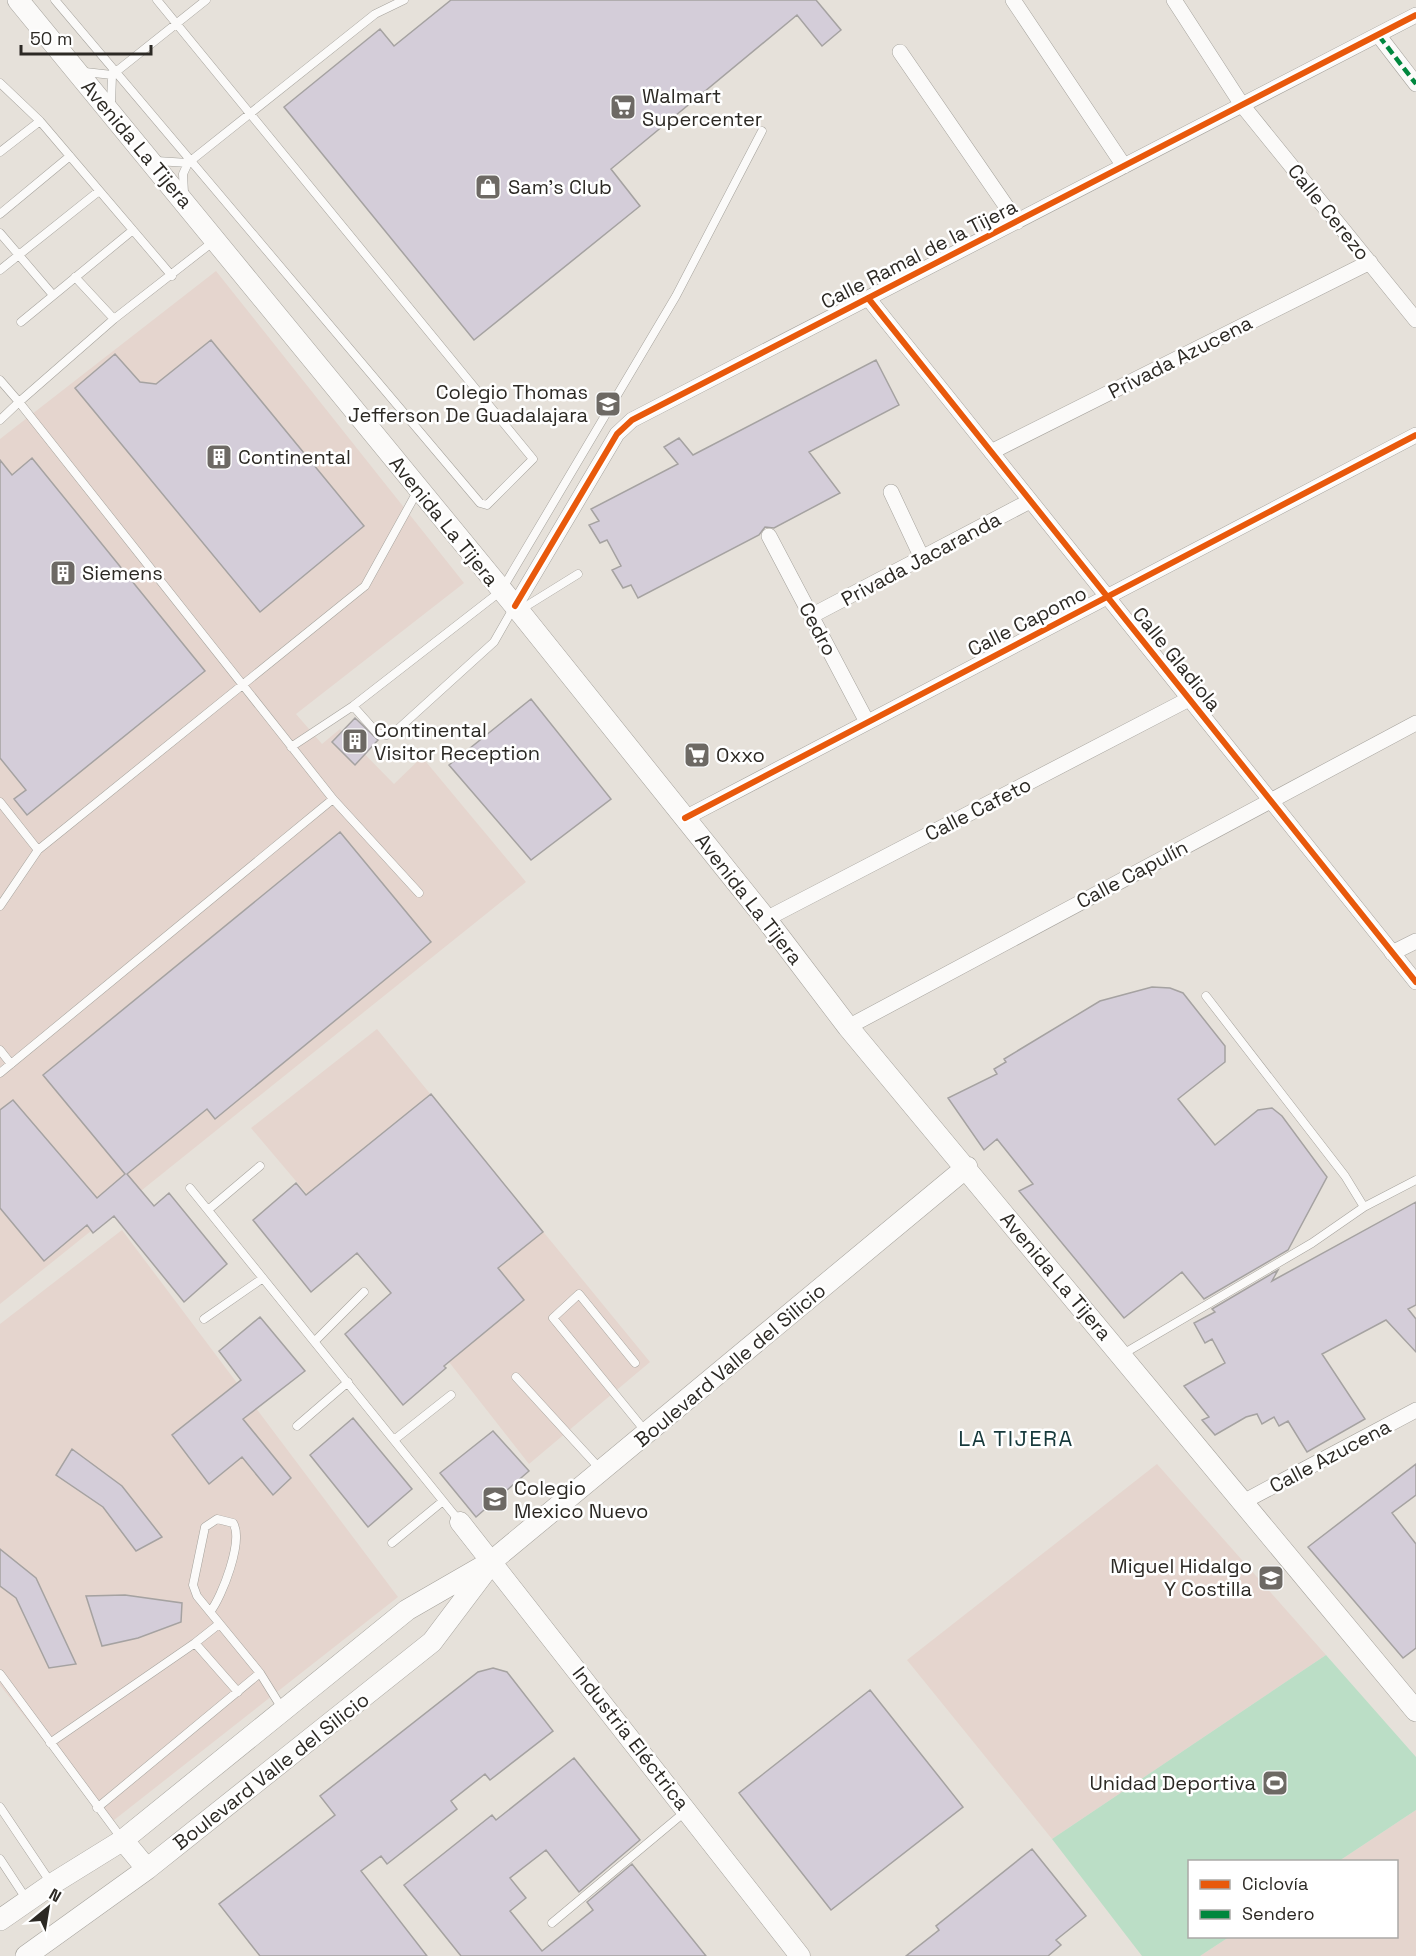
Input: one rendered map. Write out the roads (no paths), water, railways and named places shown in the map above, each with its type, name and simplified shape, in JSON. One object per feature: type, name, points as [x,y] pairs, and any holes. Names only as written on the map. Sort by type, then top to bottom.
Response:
[{"type":"main road","name":"Avenida La Tijera","points":[[18,0],[685,818],[848,1027],[967,1167],[1416,1712]]},
{"type":"main road","name":"Boulevard Valle del Silicio","points":[[0,1920],[52,1884],[123,1840],[406,1610],[492,1562],[967,1167]]},
{"type":"main road","name":"Boulevard Valle del Silicio","points":[[26,1956],[147,1869],[432,1642],[492,1562]]},
{"type":"main road","points":[[123,1840],[147,1869]]},
{"type":"street","points":[[1013,0],[1124,166]]},
{"type":"street","name":"Calle Cerezo","points":[[1174,0],[1242,105],[1416,320]]},
{"type":"street","name":"Calle Ramal de la Tijera","points":[[511,603],[617,434],[632,420],[1416,15]]},
{"type":"street","points":[[1379,36],[1416,84]]},
{"type":"street","points":[[900,52],[1017,222]]},
{"type":"street","name":"Privada Azucena","points":[[991,452],[1370,262]]},
{"type":"street","name":"Calle Gladiola","points":[[868,298],[1416,982]]},
{"type":"street","name":"Calle Capomo","points":[[685,818],[1416,435]]},
{"type":"street","points":[[891,492],[922,558]]},
{"type":"street","name":"Privada Jacaranda","points":[[811,616],[1030,501]]},
{"type":"street","name":"Cedro","points":[[770,536],[867,722]]},
{"type":"street","name":"Calle Cafeto","points":[[766,919],[1189,699]]},
{"type":"street","name":"Calle Capulín","points":[[848,1027],[1416,723]]},
{"type":"street","points":[[1392,953],[1416,940]]},
{"type":"street","name":"Calle Azucena","points":[[1243,1502],[1416,1410]]},
{"type":"street","name":"Industria Eléctrica","points":[[460,1522],[800,1956]]},
{"type":"lane","points":[[55,0],[480,503],[488,505],[533,459],[157,0]]},
{"type":"lane","points":[[73,66],[88,74],[115,73],[206,0]]},
{"type":"lane","points":[[188,206],[183,191],[183,174],[190,162],[375,14],[404,0]]},
{"type":"lane","points":[[114,117],[110,102],[115,73]]},
{"type":"lane","points":[[0,84],[40,121],[172,276]]},
{"type":"lane","points":[[0,152],[40,121]]},
{"type":"lane","points":[[353,706],[377,733],[387,735],[398,730],[494,642],[511,603],[762,131]]},
{"type":"lane","points":[[146,155],[161,163],[190,162]]},
{"type":"lane","points":[[0,214],[70,156]]},
{"type":"lane","points":[[0,270],[99,191]]},
{"type":"lane","points":[[21,322],[133,230]]},
{"type":"lane","points":[[0,233],[53,295]]},
{"type":"lane","points":[[0,420],[114,319],[172,276],[215,240]]},
{"type":"lane","points":[[75,277],[114,319]]},
{"type":"lane","points":[[0,380],[333,799],[419,893]]},
{"type":"lane","points":[[0,906],[38,850],[242,687],[365,585],[418,489]]},
{"type":"lane","points":[[291,747],[511,603],[578,574]]},
{"type":"lane","points":[[0,1073],[333,799]]},
{"type":"lane","points":[[0,802],[38,850]]},
{"type":"lane","points":[[1206,996],[1345,1176],[1364,1207]]},
{"type":"lane","points":[[0,1050],[11,1064]]},
{"type":"lane","points":[[208,1210],[261,1166]]},
{"type":"lane","points":[[1122,1355],[1312,1243],[1364,1207],[1416,1180]]},
{"type":"lane","points":[[190,1188],[460,1522]]},
{"type":"lane","points":[[204,1319],[263,1278]]},
{"type":"lane","points":[[315,1341],[364,1292]]},
{"type":"lane","points":[[635,1363],[579,1294],[552,1318],[647,1433]]},
{"type":"lane","points":[[516,1377],[602,1471]]},
{"type":"lane","points":[[297,1426],[348,1382]]},
{"type":"lane","points":[[394,1440],[451,1395]]},
{"type":"lane","points":[[393,1543],[443,1501]]},
{"type":"lane","points":[[210,1612],[223,1593],[237,1536],[233,1523],[217,1519],[210,1521],[206,1527],[193,1585],[196,1596],[260,1673],[284,1711]]},
{"type":"lane","points":[[50,1743],[219,1624]]},
{"type":"lane","points":[[195,1643],[238,1692]]},
{"type":"lane","points":[[97,1808],[260,1673]]},
{"type":"lane","points":[[0,1674],[97,1808],[123,1840]]},
{"type":"lane","points":[[0,1807],[52,1884]]},
{"type":"lane","points":[[552,1923],[687,1810]]},
{"type":"lane","points":[[0,1858],[27,1901]]},
{"type":"place","name":"Walmart Supercenter","points":[[623,107]]},
{"type":"place","name":"Sam's Club","points":[[488,187]]},
{"type":"place","name":"Colegio Thomas Jefferson De Guadalajara","points":[[608,404]]},
{"type":"place","name":"Continental","points":[[219,457]]},
{"type":"place","name":"Siemens","points":[[63,573]]},
{"type":"place","name":"Continental Visitor Reception","points":[[355,741]]},
{"type":"place","name":"Oxxo","points":[[697,755]]},
{"type":"place","name":"Colegio Mexico Nuevo","points":[[495,1499]]},
{"type":"place","name":"Miguel Hidalgo Y Costilla","points":[[1271,1578]]},
{"type":"place","name":"Unidad Deportiva","points":[[1275,1783]]},
{"type":"district","name":"LA TIJERA","points":[[1016,1438]]}]
